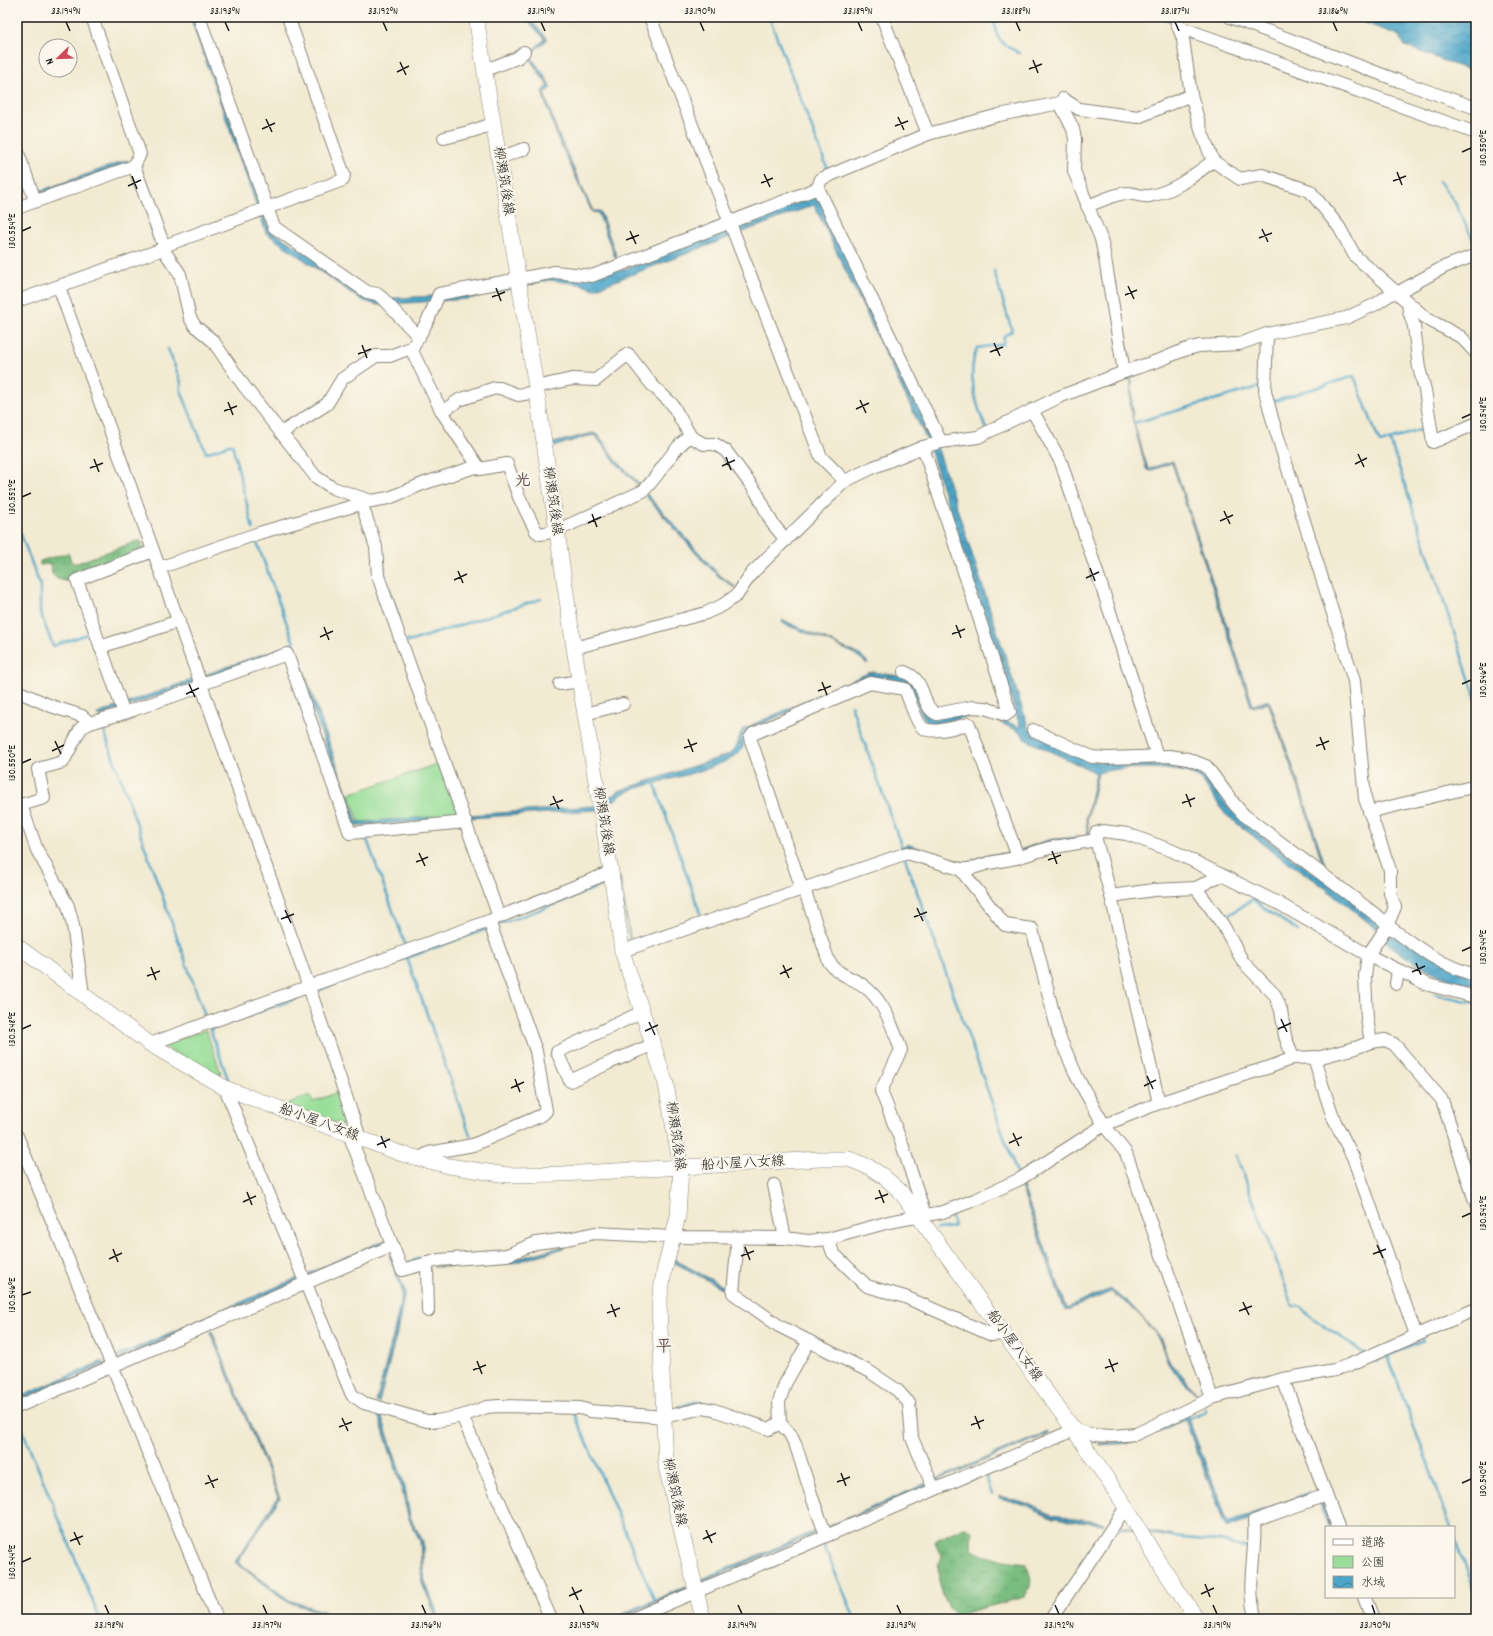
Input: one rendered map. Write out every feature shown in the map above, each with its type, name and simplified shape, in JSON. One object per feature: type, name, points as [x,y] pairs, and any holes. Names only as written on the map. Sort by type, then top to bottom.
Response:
[{"type":"main road","name":"柳瀬筑後線","points":[[476,17],[536,389],[556,531],[611,872],[622,951],[666,1084],[681,1168],[678,1216],[664,1272],[659,1304],[666,1467],[703,1619]]},
{"type":"main road","name":"船小屋八女線","points":[[17,946],[150,1044],[225,1088],[355,1136],[419,1158],[449,1166],[507,1175],[681,1168],[820,1159],[849,1159],[869,1167],[884,1176],[922,1215],[1074,1430],[1126,1507],[1158,1561],[1197,1619]]},
{"type":"street","points":[[17,208],[35,200],[134,166],[140,154],[92,17]]},
{"type":"street","points":[[199,17],[262,210],[274,228],[367,292],[377,294],[416,342]]},
{"type":"street","points":[[17,301],[59,287],[343,180],[344,175],[288,17]]},
{"type":"street","points":[[650,17],[820,457],[845,481]]},
{"type":"street","points":[[882,17],[928,134]]},
{"type":"street","points":[[1230,17],[1399,81],[1476,108]]},
{"type":"street","points":[[1177,22],[1183,39],[1191,95],[1201,130],[1213,161],[1240,179],[1262,175],[1310,191],[1339,227],[1354,256],[1427,319],[1461,337],[1476,353]]},
{"type":"street","points":[[1177,22],[1476,133]]},
{"type":"street","points":[[485,70],[517,58],[524,52]]},
{"type":"street","points":[[941,442],[818,188],[821,179],[928,134],[998,115],[1060,103],[1063,99],[1079,110],[1138,117],[1191,95]]},
{"type":"street","points":[[1060,103],[1073,129],[1075,139],[1074,171],[1101,239],[1124,372]]},
{"type":"street","points":[[444,138],[493,124]]},
{"type":"street","points":[[499,158],[524,149]]},
{"type":"street","points":[[17,150],[35,200]]},
{"type":"street","points":[[1087,206],[1128,193],[1148,197],[1164,192],[1190,178],[1213,161]]},
{"type":"street","points":[[134,166],[163,248],[180,274],[190,318],[195,326],[213,341],[244,386],[316,477],[333,488],[367,503]]},
{"type":"street","points":[[691,437],[681,443],[651,484],[643,491],[556,531],[540,534],[536,531],[519,497],[508,464],[480,469],[442,412],[413,353],[416,342],[439,294],[519,283],[555,272],[592,276],[732,229],[818,188]]},
{"type":"street","points":[[574,648],[706,613],[723,605],[737,595],[751,574],[845,481],[874,467],[923,447],[941,442],[978,437],[1032,410],[1124,372],[1199,346],[1231,346],[1267,334],[1346,318],[1376,304],[1444,267],[1476,255]]},
{"type":"street","points":[[59,287],[309,987],[355,1136],[392,1246],[402,1270],[439,1260],[507,1255],[536,1242],[573,1241],[595,1233],[673,1237],[785,1238],[808,1241],[828,1240],[889,1222],[943,1212],[977,1199],[1020,1179],[1104,1125],[1159,1103],[1293,1058],[1314,1057],[1355,1048],[1371,1042],[1385,1040],[1394,1044],[1442,1100],[1476,1204]]},
{"type":"street","points":[[1408,303],[1414,326],[1419,368],[1426,390],[1433,442],[1475,424],[1476,426]]},
{"type":"street","points":[[1267,334],[1265,391],[1272,418],[1354,681],[1365,799],[1390,870],[1390,893],[1395,906],[1380,939],[1368,955],[1365,976],[1367,1019],[1371,1042]]},
{"type":"street","points":[[281,433],[327,404],[342,379],[376,356],[390,356],[416,342]]},
{"type":"street","points":[[442,412],[459,400],[495,388],[500,388],[518,395],[572,378],[596,380],[628,354],[652,385],[672,404],[691,437],[704,444],[715,444],[726,451],[757,493],[772,523],[786,540]]},
{"type":"street","points":[[1032,410],[1061,462],[1157,756]]},
{"type":"street","points":[[904,672],[917,679],[928,707],[933,713],[937,714],[972,707],[984,708],[1006,714],[1010,712],[923,447]]},
{"type":"street","points":[[159,568],[259,533],[389,498],[478,466]]},
{"type":"street","points":[[367,503],[376,547],[378,576],[466,822],[494,919],[536,1051],[546,1111],[542,1116],[473,1145],[429,1153],[419,1158]]},
{"type":"street","points":[[124,714],[77,580],[153,551]]},
{"type":"street","points":[[100,647],[178,621]]},
{"type":"street","points":[[83,994],[73,925],[68,906],[38,850],[19,806],[44,798],[38,769],[63,762],[81,728],[124,714],[287,654],[350,833],[466,822]]},
{"type":"street","points":[[560,684],[580,681]]},
{"type":"street","points":[[922,1215],[902,1144],[881,1091],[901,1050],[896,1036],[882,1005],[873,993],[863,985],[833,969],[829,962],[750,738],[753,734],[870,683],[905,689],[923,728],[937,731],[969,724],[1018,857]]},
{"type":"street","points":[[17,691],[51,706],[82,716],[90,724]]},
{"type":"street","points":[[585,714],[624,704]]},
{"type":"street","points":[[1033,730],[1092,757],[1170,756],[1200,762],[1206,766],[1244,815],[1387,926],[1421,951],[1450,967],[1476,975]]},
{"type":"street","points":[[1370,812],[1476,786]]},
{"type":"street","points":[[1159,1103],[1111,896],[1096,840],[1096,833],[1103,831],[1127,834],[1173,851],[1278,903],[1368,955],[1429,985],[1476,997]]},
{"type":"street","points":[[622,951],[907,853],[960,869],[969,869],[1049,848],[1096,840]]},
{"type":"street","points":[[960,869],[1005,925],[1032,929],[1059,1036],[1078,1079],[1104,1125],[1126,1153],[1212,1398]]},
{"type":"street","points":[[150,1044],[494,919],[611,872]]},
{"type":"street","points":[[1111,896],[1154,890],[1196,888],[1221,875]]},
{"type":"street","points":[[1196,888],[1222,925],[1243,962],[1276,995],[1281,1010],[1285,1036],[1293,1058]]},
{"type":"street","points":[[1396,984],[1398,970]]},
{"type":"street","points":[[642,1012],[556,1052],[570,1081],[652,1045]]},
{"type":"street","points":[[1314,1057],[1320,1081],[1334,1120],[1353,1157],[1416,1335]]},
{"type":"street","points":[[225,1088],[352,1395],[364,1403],[427,1421],[437,1421],[462,1416],[487,1407],[498,1406],[580,1408],[590,1411],[664,1417],[703,1408],[714,1410],[769,1429],[780,1423]]},
{"type":"street","points":[[17,1136],[217,1619]]},
{"type":"street","points":[[774,1185],[785,1238]]},
{"type":"street","points":[[736,1238],[737,1249],[733,1293],[780,1326],[870,1372],[897,1390],[910,1403],[912,1438],[934,1489]]},
{"type":"street","points":[[828,1240],[833,1253],[867,1286],[904,1297],[992,1335],[1005,1334]]},
{"type":"street","points":[[17,1406],[392,1246]]},
{"type":"street","points":[[427,1263],[428,1310]]},
{"type":"street","points":[[632,1619],[1074,1430],[1094,1435],[1113,1436],[1136,1434],[1212,1398],[1283,1379],[1335,1370],[1349,1365],[1476,1309]]},
{"type":"street","points":[[809,1341],[785,1384],[779,1402],[780,1423],[790,1434],[796,1446],[826,1535]]},
{"type":"street","points":[[1283,1379],[1322,1497],[1337,1526]]},
{"type":"street","points":[[462,1416],[550,1619]]},
{"type":"street","points":[[1256,1619],[1252,1590],[1256,1533],[1254,1521],[1322,1497]]},
{"type":"street","points":[[1051,1619],[1126,1507]]},
{"type":"street","points":[[1364,1598],[1372,1619]]},
{"type":"green space","points":[[140,540],[144,551],[66,581],[57,579],[52,574],[51,564],[40,565],[40,561],[68,553],[72,563],[77,563]]},
{"type":"green space","points":[[440,763],[459,815],[360,823],[349,794]]},
{"type":"green space","points":[[206,1030],[221,1073],[219,1077],[164,1047],[170,1042]]},
{"type":"green space","points":[[340,1091],[355,1129],[284,1105],[310,1095],[313,1102]]},
{"type":"green space","points":[[964,1527],[972,1531],[971,1548],[976,1552],[989,1557],[1025,1563],[1029,1571],[1031,1584],[1025,1597],[956,1615],[949,1608],[943,1596],[939,1581],[938,1565],[942,1558],[934,1541]]},
{"type":"water","points":[[190,17],[195,17],[270,230],[378,299],[453,295],[547,276],[622,270],[817,195],[937,446],[1029,729],[1099,762],[1167,762],[1182,764],[1202,771],[1209,778],[1221,798],[1234,813],[1265,838],[1298,862],[1476,979],[1476,986],[1447,979],[1412,961],[1387,943],[1385,938],[1368,922],[1316,881],[1280,857],[1225,814],[1201,779],[1193,774],[1167,769],[1151,768],[1121,769],[1098,773],[1087,820],[1090,838],[1050,842],[1021,851],[1020,850],[1048,840],[1088,836],[1086,819],[1096,773],[1024,739],[1022,734],[1018,731],[986,716],[980,718],[973,716],[965,717],[934,724],[929,722],[921,714],[908,684],[900,681],[867,677],[746,731],[743,735],[743,747],[736,755],[723,762],[625,793],[597,810],[470,818],[469,815],[594,806],[621,790],[730,754],[738,744],[743,729],[873,672],[906,677],[917,686],[929,716],[933,719],[976,711],[1000,718],[1019,727],[1020,726],[928,443],[814,205],[594,289],[579,284],[549,280],[468,299],[377,305],[362,300],[348,291],[266,233]]},
{"type":"water","points":[[524,17],[527,17],[548,39],[529,55],[545,76],[551,88],[544,93],[558,134],[593,211],[600,211],[618,260],[616,260],[598,213],[592,212],[558,139],[542,92],[548,86],[527,55],[545,39]]},
{"type":"water","points":[[1349,17],[1476,17],[1476,73],[1405,46],[1398,35]]},
{"type":"water","points":[[17,125],[40,191],[127,160],[129,163],[39,194],[17,133]]},
{"type":"water","points":[[1115,281],[1127,346],[1131,356],[1128,358],[1132,383],[1133,420],[1148,469],[1173,461],[1253,705],[1269,700],[1299,784],[1327,871],[1325,871],[1298,786],[1268,702],[1254,707],[1251,706],[1172,463],[1149,471],[1146,469],[1133,421],[1130,404],[1131,385]]},
{"type":"water","points":[[593,433],[599,436],[617,461],[641,486],[640,487],[616,463],[595,435],[550,448],[549,444]]},
{"type":"water","points":[[647,494],[718,574],[736,587],[735,588],[718,576],[700,558],[645,495]]},
{"type":"water","points":[[783,620],[862,656],[868,663],[867,664],[851,652],[786,625],[782,622]]},
{"type":"water","points":[[294,643],[357,821],[458,815],[459,819],[355,826],[291,650],[288,649],[205,679],[204,675]]},
{"type":"water","points":[[193,679],[194,683],[99,717],[97,714]]},
{"type":"water","points":[[907,844],[967,864],[986,855],[1010,854],[1005,856],[986,857],[968,866],[907,847],[900,850],[900,848]]},
{"type":"water","points":[[620,877],[631,942],[694,920],[695,922],[630,943],[619,880],[617,878]]},
{"type":"water","points":[[1020,1184],[1022,1184],[1067,1308],[1110,1289],[1128,1302],[1159,1335],[1170,1363],[1185,1378],[1198,1396],[1171,1368],[1167,1362],[1159,1340],[1150,1326],[1131,1307],[1111,1292],[1065,1311]]},
{"type":"water","points":[[385,1240],[387,1244],[310,1276],[309,1273]]},
{"type":"water","points":[[564,1246],[565,1248],[510,1264],[433,1267],[453,1263],[508,1261]]},
{"type":"water","points":[[391,1254],[405,1292],[397,1333],[379,1403],[376,1402],[402,1294],[401,1287],[389,1255]]},
{"type":"water","points":[[674,1259],[728,1289],[729,1293],[673,1262]]},
{"type":"water","points":[[297,1278],[299,1281],[116,1360],[114,1357]]},
{"type":"water","points":[[212,1331],[280,1498],[238,1562],[289,1600],[325,1612],[328,1619],[326,1619],[323,1613],[288,1602],[235,1562],[278,1497],[210,1332]]},
{"type":"water","points":[[103,1361],[104,1365],[17,1402],[17,1398]]},
{"type":"water","points":[[915,1408],[918,1436],[937,1479],[1047,1432],[1048,1434],[936,1481],[917,1437]]},
{"type":"water","points":[[381,1414],[405,1487],[410,1517],[423,1541],[423,1567],[425,1582],[440,1619],[437,1619],[422,1583],[420,1541],[408,1517],[400,1482],[378,1415]]},
{"type":"water","points":[[1187,1415],[1228,1522],[1319,1490],[1332,1526],[1328,1526],[1316,1495],[1226,1528],[1185,1420],[1131,1443],[1099,1445],[1100,1443],[1115,1442]]},
{"type":"water","points":[[927,1483],[928,1486],[828,1528],[827,1527]]},
{"type":"water","points":[[999,1496],[1024,1502],[1053,1515],[1104,1522],[1104,1524],[1053,1518],[1026,1505],[999,1498]]},
{"type":"water","points":[[1120,1526],[1174,1536],[1174,1538],[1120,1528]]},
{"type":"water","points":[[820,1529],[821,1531],[701,1583],[700,1580]]},
{"type":"water","points":[[686,1586],[687,1589],[617,1619],[611,1619]]},
{"type":"waterway","points":[[769,17],[828,170]]},
{"type":"waterway","points":[[993,17],[996,31],[1002,43],[1019,53]]},
{"type":"waterway","points":[[1164,17],[1171,21]]},
{"type":"waterway","points":[[1188,37],[1199,40]]},
{"type":"waterway","points":[[1439,181],[1454,201],[1476,246]]},
{"type":"waterway","points":[[151,229],[158,247]]},
{"type":"waterway","points":[[986,429],[976,399],[972,378],[974,358],[977,348],[1003,344],[1004,336],[1012,331],[994,271]]},
{"type":"waterway","points":[[168,349],[181,382],[181,391],[206,453],[232,444],[253,529]]},
{"type":"waterway","points":[[1271,402],[1354,376],[1380,443],[1426,428]]},
{"type":"waterway","points":[[1134,423],[1259,387],[1260,390]]},
{"type":"waterway","points":[[1390,440],[1476,699]]},
{"type":"waterway","points":[[961,445],[986,441]]},
{"type":"waterway","points":[[17,524],[40,585],[40,612],[53,646],[90,633],[91,635]]},
{"type":"waterway","points":[[254,541],[256,540],[294,643],[293,645]]},
{"type":"waterway","points":[[382,560],[384,574],[399,618]]},
{"type":"waterway","points":[[407,640],[408,642],[541,599]]},
{"type":"waterway","points":[[851,705],[902,848]]},
{"type":"waterway","points":[[102,726],[206,1019]]},
{"type":"waterway","points":[[654,782],[700,913]]},
{"type":"waterway","points":[[366,837],[405,944]]},
{"type":"waterway","points":[[905,858],[1017,1173]]},
{"type":"waterway","points":[[497,925],[558,903],[607,883]]},
{"type":"waterway","points":[[1223,919],[1253,899],[1298,931]]},
{"type":"waterway","points":[[316,991],[486,929]]},
{"type":"waterway","points":[[407,958],[470,1135]]},
{"type":"waterway","points":[[1434,994],[1476,1003]]},
{"type":"waterway","points":[[228,1079],[210,1029],[306,995]]},
{"type":"waterway","points":[[1236,1155],[1293,1306],[1302,1307],[1313,1319],[1365,1354]]},
{"type":"waterway","points":[[937,1229],[954,1227],[951,1213]]},
{"type":"waterway","points":[[407,1263],[420,1258]]},
{"type":"waterway","points":[[1372,1359],[1375,1361],[1423,1341],[1421,1336]]},
{"type":"waterway","points":[[1388,1356],[1451,1526]]},
{"type":"waterway","points":[[680,1407],[696,1402],[704,1403]]},
{"type":"waterway","points":[[1187,1419],[1206,1411],[1205,1408]]},
{"type":"waterway","points":[[574,1413],[655,1601]]},
{"type":"waterway","points":[[17,1417],[100,1619]]},
{"type":"waterway","points":[[986,1476],[992,1495]]},
{"type":"waterway","points":[[1171,1537],[1219,1541],[1251,1548]]},
{"type":"waterway","points":[[1455,1539],[1476,1597]]},
{"type":"waterway","points":[[824,1546],[855,1619]]},
{"type":"district","name":"光","points":[[523,481]]},
{"type":"district","name":"平","points":[[664,1347]]}]
